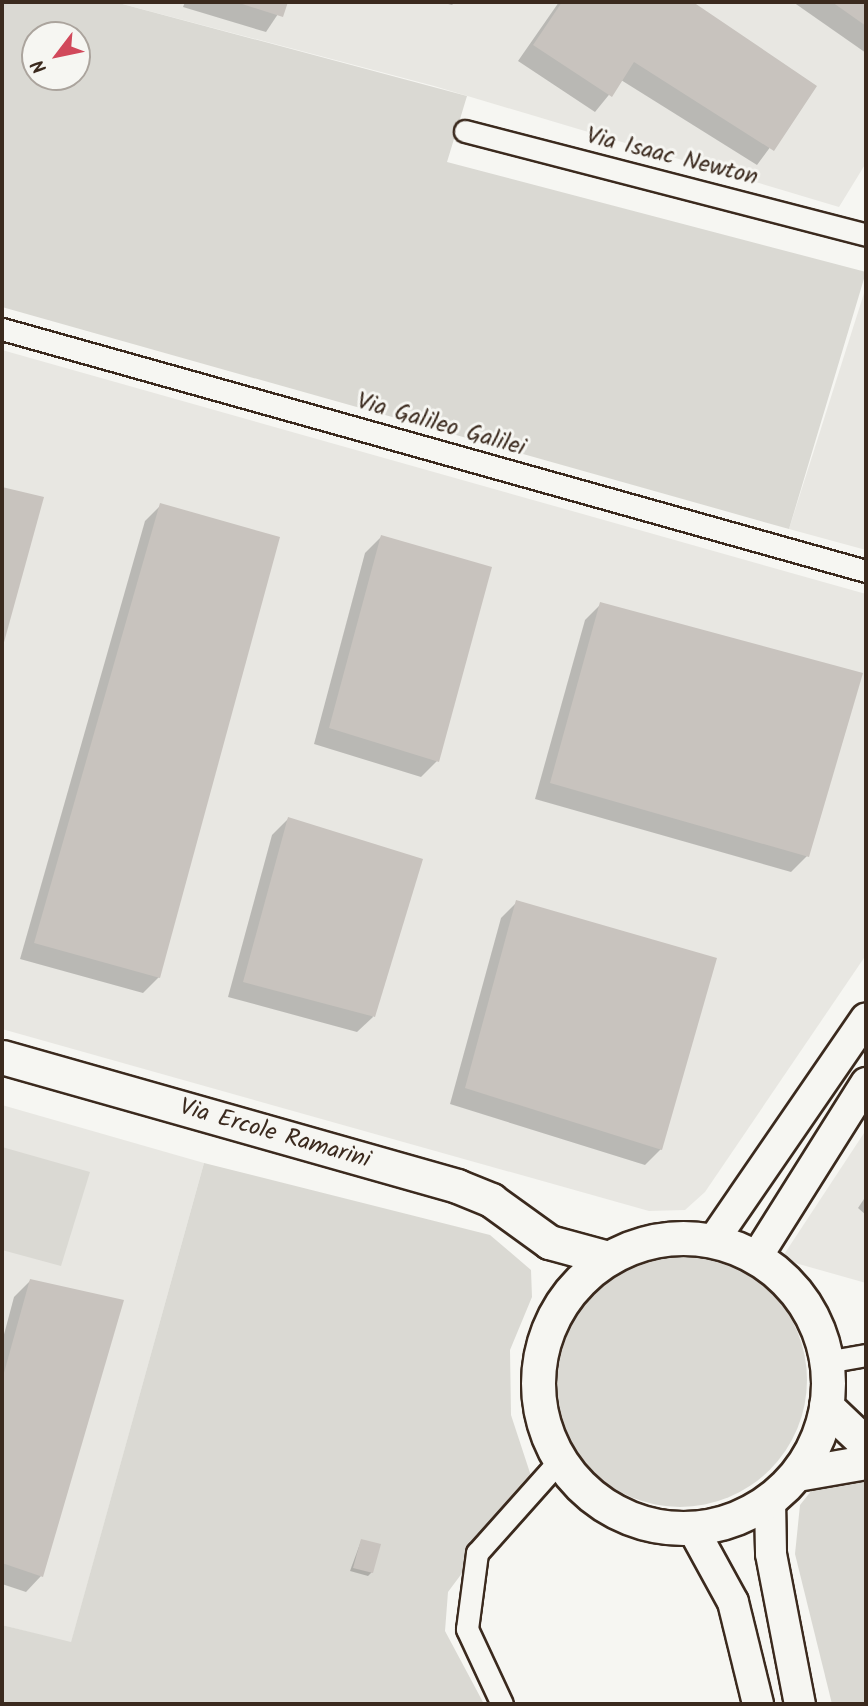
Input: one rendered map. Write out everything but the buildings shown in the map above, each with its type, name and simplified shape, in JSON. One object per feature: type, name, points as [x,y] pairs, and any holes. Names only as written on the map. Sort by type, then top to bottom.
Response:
[{"type":"main road","points":[[713,1241],[866,1018]]},
{"type":"main road","name":"Via Ercole Ramarini","points":[[2,1057],[457,1186],[491,1200],[536,1235],[608,1258]]},
{"type":"main road","points":[[755,1258],[866,1083]]},
{"type":"main road","name":"Via Ercole Ramarini","points":[[536,1235],[550,1265],[556,1311]]},
{"type":"main road","points":[[677,1238],[713,1241],[755,1258],[791,1286],[815,1325],[826,1362],[826,1406],[816,1442],[797,1474],[770,1500],[733,1520],[692,1529],[653,1526],[617,1513],[585,1490],[559,1461],[543,1425],[537,1386],[542,1347],[556,1311],[608,1258],[677,1238]]},
{"type":"main road","points":[[826,1406],[866,1444]]},
{"type":"main road","points":[[797,1474],[866,1462]]},
{"type":"main road","points":[[770,1500],[771,1554],[800,1704]]},
{"type":"main road","points":[[692,1529],[733,1602],[758,1704]]},
{"type":"street","name":"Via Isaac Newton","points":[[465,131],[863,229]]},
{"type":"street","name":"Via Galileo Galilei","points":[[2,329],[866,570]]},
{"type":"street","points":[[826,1362],[866,1355]]},
{"type":"street","points":[[502,1704],[467,1629],[477,1553],[559,1461]]},
{"type":"shaded area","points":[[2,2],[115,2],[467,96],[447,162],[866,272],[789,529],[2,307]]},
{"type":"shaded area","points":[[115,2],[866,2],[866,163],[839,207],[434,86]]},
{"type":"shaded area","points":[[866,287],[866,550],[789,529]]},
{"type":"shaded area","points":[[2,350],[866,594],[866,955],[705,1192],[685,1210],[649,1211],[2,1029]]},
{"type":"shaded area","points":[[2,1105],[204,1163],[71,1643],[2,1625]]},
{"type":"shaded area","points":[[866,1130],[866,1283],[781,1259]]},
{"type":"shaded area","points":[[2,1147],[90,1172],[61,1266],[2,1250]]},
{"type":"shaded area","points":[[204,1163],[490,1235],[531,1270],[532,1297],[510,1350],[511,1415],[532,1479],[448,1592],[445,1631],[484,1704],[2,1704],[2,1625],[71,1642]]},
{"type":"shaded area","points":[[668,1253],[692,1253],[717,1258],[740,1268],[770,1290],[786,1309],[802,1343],[807,1380],[802,1417],[786,1451],[770,1470],[751,1486],[717,1502],[692,1507],[668,1507],[643,1502],[620,1492],[599,1478],[582,1461],[568,1440],[558,1417],[553,1392],[553,1368],[558,1343],[568,1320],[582,1299],[599,1282],[620,1268],[643,1258]]},
{"type":"shaded area","points":[[866,1422],[866,1704],[832,1704],[795,1554],[800,1505]]}]
